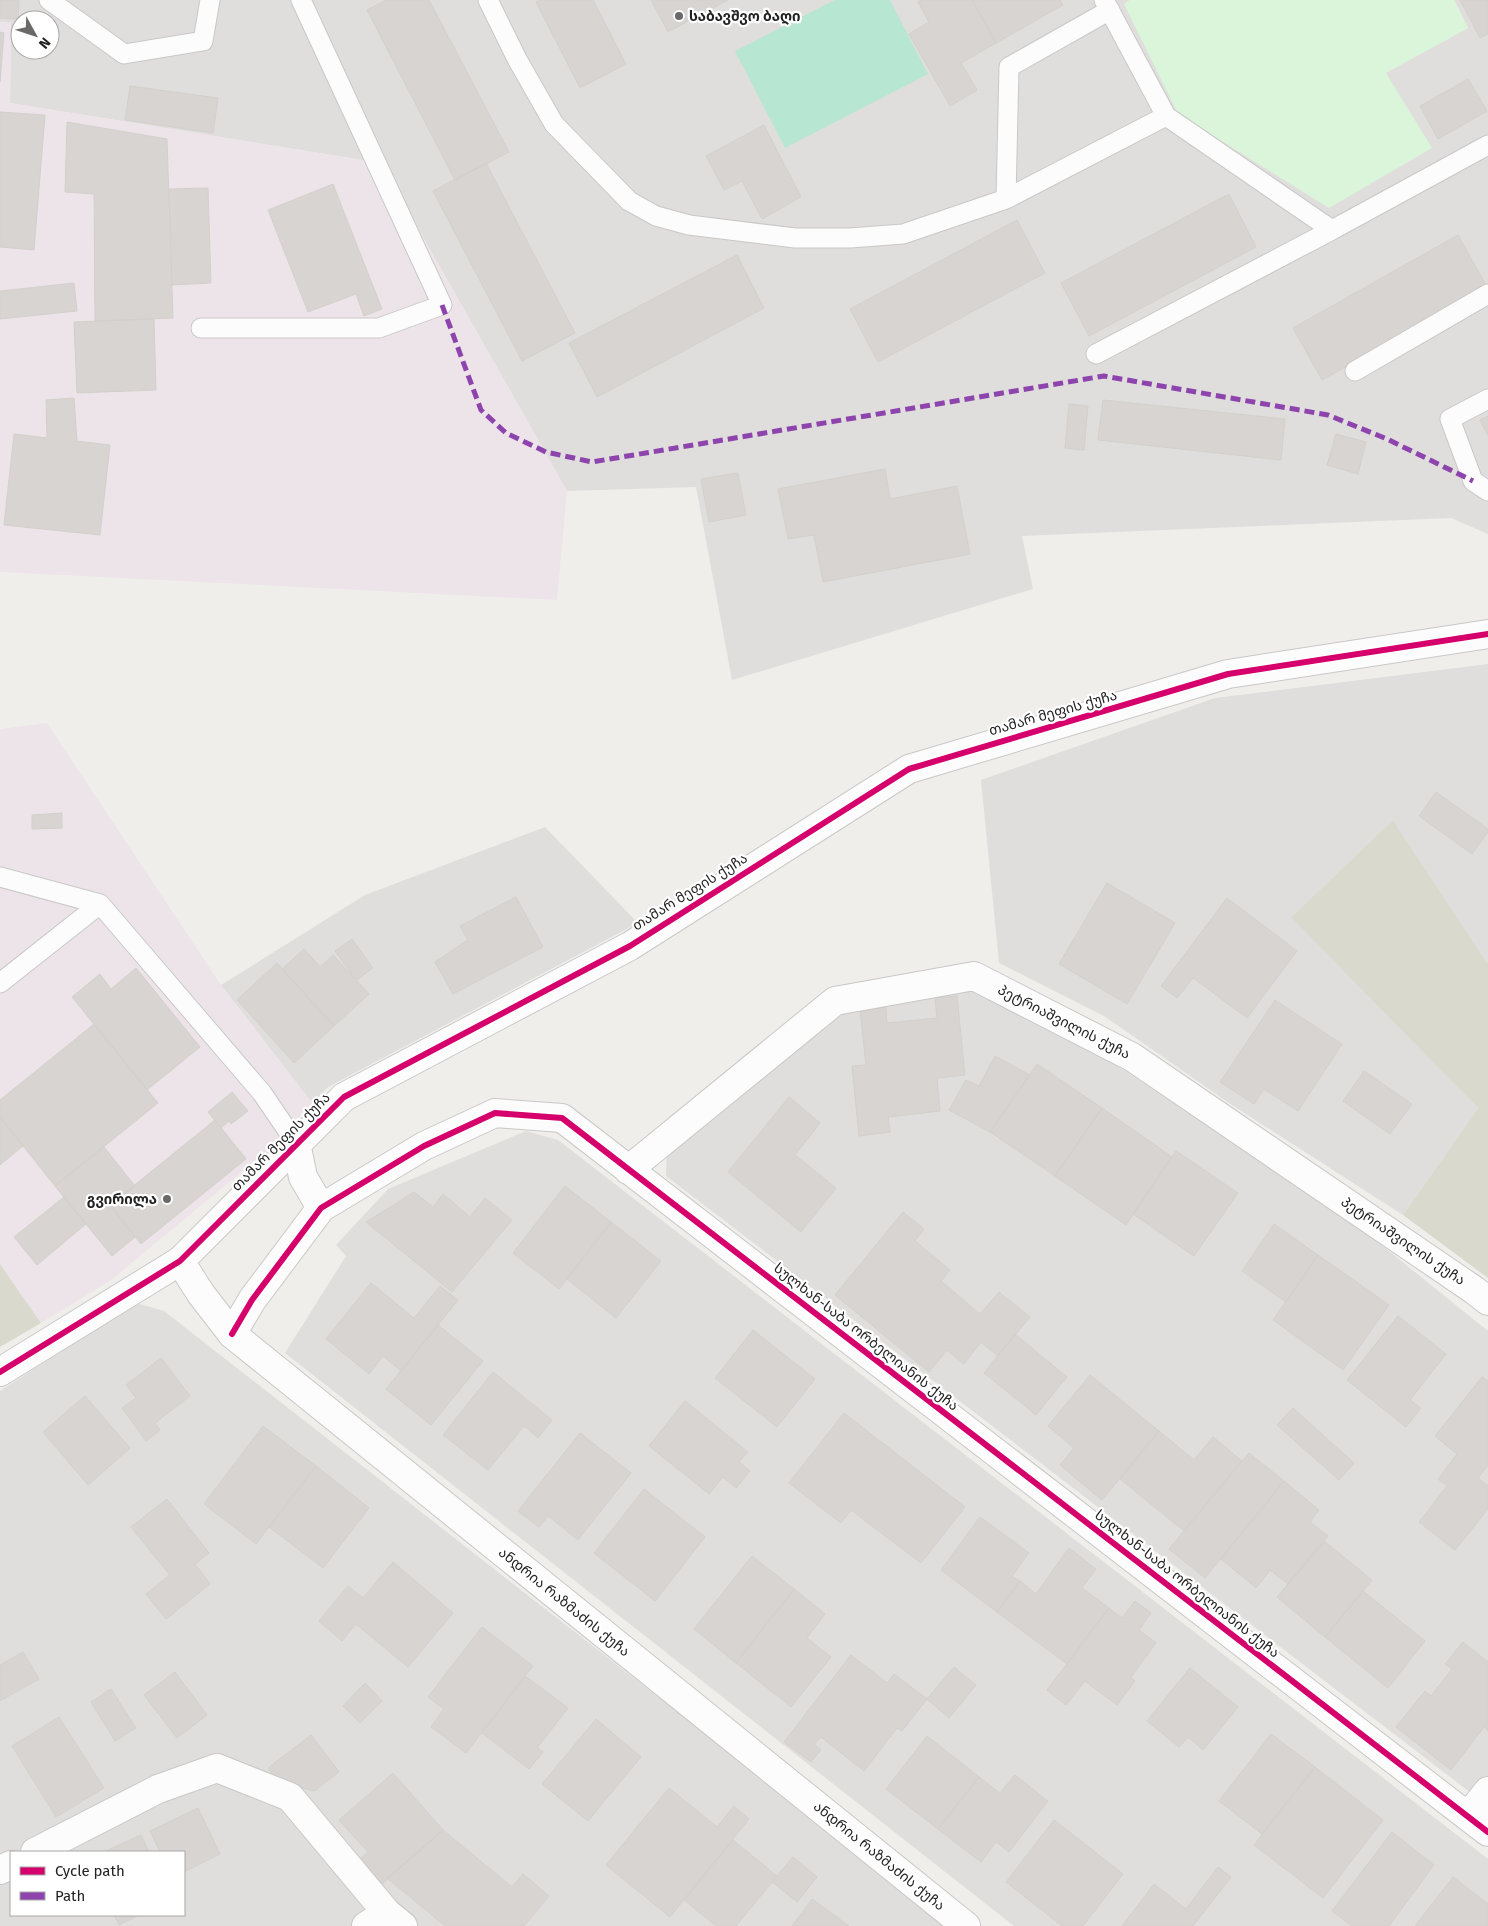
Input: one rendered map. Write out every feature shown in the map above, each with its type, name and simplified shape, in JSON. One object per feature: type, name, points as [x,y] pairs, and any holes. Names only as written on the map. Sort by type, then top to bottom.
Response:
[{"type":"street","name":"თამარ მეფის ქუჩა","points":[[0,1372],[180,1261],[344,1097],[630,946],[909,769],[1228,674],[1488,634]]},
{"type":"street","name":"პეტრიაშვილის ქუჩა","points":[[628,1170],[835,1002],[974,976],[1132,1057],[1466,1284],[1488,1301]]},
{"type":"street","name":"სულხან-საბა ორბელიანის ქუჩა","points":[[232,1334],[252,1300],[321,1208],[424,1146],[495,1114],[562,1118],[1478,1824]]},
{"type":"street","points":[[296,1143],[303,1177],[321,1208]]},
{"type":"street","name":"ანდრია რაზმაძის ქუჩა","points":[[180,1261],[201,1294],[232,1334],[959,1924]]},
{"type":"street","points":[[37,1851],[158,1789],[217,1768],[290,1797],[385,1922]]},
{"type":"street","points":[[1478,1824],[1488,1792]]},
{"type":"lane","points":[[49,0],[124,54],[203,41],[210,0]]},
{"type":"lane","points":[[201,328],[379,328],[442,305],[301,0]]},
{"type":"lane","points":[[488,0],[517,58],[554,124],[629,202],[656,216],[689,225],[795,238],[850,238],[903,234],[1006,199],[1166,116]]},
{"type":"lane","points":[[1006,199],[1009,67],[1107,5],[1166,116],[1332,230]]},
{"type":"lane","points":[[1096,354],[1332,230],[1488,145]]},
{"type":"lane","points":[[1355,371],[1488,294]]},
{"type":"lane","points":[[1488,399],[1450,420],[1473,481],[1488,491]]},
{"type":"lane","points":[[0,877],[100,904],[262,1093],[296,1143]]},
{"type":"lane","points":[[0,983],[100,904]]},
{"type":"shaded area","points":[[0,0],[1130,0],[1124,4],[1386,72],[1468,28],[1454,0],[1488,0],[1488,534],[1451,518],[1022,536],[1033,589],[732,680],[696,487],[567,491],[381,163],[10,103],[11,60],[60,60],[60,10],[10,10],[10,23],[0,22]]},
{"type":"shaded area","points":[[0,22],[10,23],[10,103],[381,163],[567,491],[557,600],[0,572]]},
{"type":"shaded area","points":[[1488,664],[1488,964],[1393,820],[1292,916],[1478,1108],[1403,1215],[1229,1103],[1104,1016],[999,963],[981,780],[1215,698]]},
{"type":"shaded area","points":[[47,723],[221,985],[312,1103],[262,1155],[110,1281],[41,1323],[0,1264],[0,729]]},
{"type":"shaded area","points":[[1393,820],[1488,964],[1488,1278],[1403,1215],[1478,1108],[1291,917]]},
{"type":"shaded area","points":[[545,827],[638,923],[328,1087],[312,1103],[221,985],[365,895]]},
{"type":"shaded area","points":[[951,983],[984,992],[1116,1065],[1369,1235],[1488,1331],[1488,1806],[666,1176],[667,1144],[848,1007]]},
{"type":"shaded area","points":[[526,1131],[558,1140],[1488,1859],[1488,1926],[1014,1926],[285,1353],[346,1256],[336,1245],[388,1189]]},
{"type":"shaded area","points":[[0,1264],[41,1323],[0,1347]]},
{"type":"shaded area","points":[[136,1303],[164,1311],[951,1926],[0,1926],[0,1391]]},
{"type":"green space","points":[[835,0],[890,0],[928,74],[785,148],[735,51]]},
{"type":"green space","points":[[1130,0],[1454,0],[1468,28],[1386,73],[1432,148],[1329,208],[1178,114],[1124,4]]},
{"type":"building","points":[[0,0],[19,0],[18,10],[10,10],[10,19],[0,18]]},
{"type":"building","points":[[386,0],[429,0],[509,152],[455,180],[367,10]]},
{"type":"building","points":[[540,0],[593,0],[626,64],[580,88],[536,2]]},
{"type":"building","name":"საბავშვო ბაღი","points":[[651,0],[728,0],[668,32]]},
{"type":"building","points":[[921,0],[972,0],[996,43],[961,63],[977,90],[950,106],[909,34],[929,22],[918,2]]},
{"type":"building","points":[[972,0],[1060,0],[1063,5],[996,43]]},
{"type":"building","points":[[1460,0],[1488,0],[1488,34],[1480,38]]},
{"type":"building","points":[[0,32],[4,33],[0,82]]},
{"type":"building","points":[[1468,79],[1487,111],[1438,139],[1420,106]]},
{"type":"building","points":[[130,86],[218,98],[213,133],[125,120]]},
{"type":"building","points":[[0,112],[45,115],[34,250],[0,247]]},
{"type":"building","points":[[67,122],[167,139],[173,318],[95,321],[94,194],[65,192]]},
{"type":"building","points":[[764,125],[801,197],[762,219],[742,181],[724,190],[706,156]]},
{"type":"building","points":[[486,163],[575,333],[522,361],[433,191]]},
{"type":"building","points":[[333,184],[382,309],[364,316],[356,294],[308,312],[268,210]]},
{"type":"building","points":[[208,188],[211,283],[172,285],[169,189]]},
{"type":"building","points":[[1229,194],[1256,247],[1089,336],[1061,283]]},
{"type":"building","points":[[1017,220],[1045,273],[878,362],[850,309]]},
{"type":"building","points":[[1458,235],[1487,287],[1322,380],[1293,328]]},
{"type":"building","points":[[737,255],[764,308],[597,397],[569,343]]},
{"type":"building","points":[[74,283],[77,311],[0,319],[0,291]]},
{"type":"building","points":[[154,319],[156,390],[77,393],[74,322]]},
{"type":"building","points":[[74,398],[77,441],[110,445],[100,535],[4,525],[14,434],[47,438],[46,400]]},
{"type":"building","points":[[1103,400],[1285,419],[1281,460],[1098,440]]},
{"type":"building","points":[[1069,404],[1088,406],[1084,450],[1065,448]]},
{"type":"building","points":[[1488,416],[1488,436],[1480,420]]},
{"type":"building","points":[[1336,434],[1366,442],[1358,474],[1327,465]]},
{"type":"building","points":[[885,469],[890,499],[957,486],[970,554],[823,582],[814,535],[788,539],[778,489]]},
{"type":"building","points":[[738,473],[746,515],[709,522],[701,479]]},
{"type":"building","points":[[1436,792],[1488,829],[1488,832],[1472,854],[1419,816]]},
{"type":"building","points":[[62,813],[62,828],[32,829],[32,815]]},
{"type":"building","points":[[1107,883],[1175,923],[1127,1004],[1059,964]]},
{"type":"building","points":[[516,897],[543,947],[453,994],[435,962],[468,940],[460,926]]},
{"type":"building","points":[[1227,898],[1297,951],[1247,1018],[1193,978],[1177,998],[1161,986]]},
{"type":"building","points":[[352,939],[373,968],[356,980],[335,951]]},
{"type":"building","points":[[304,949],[320,967],[333,955],[369,994],[334,1026],[282,969]]},
{"type":"building","points":[[277,963],[334,1026],[294,1063],[237,1000]]},
{"type":"building","points":[[136,968],[200,1047],[147,1090],[72,997],[100,974],[111,989]]},
{"type":"building","points":[[957,996],[965,1075],[937,1078],[940,1111],[888,1117],[890,1132],[859,1136],[852,1066],[866,1065],[860,1010],[886,1007],[887,1023],[937,1018],[935,998]]},
{"type":"building","points":[[1275,1000],[1342,1044],[1298,1111],[1264,1089],[1254,1104],[1220,1082]]},
{"type":"building","points":[[94,1024],[158,1103],[55,1186],[0,1117],[0,1100]]},
{"type":"building","points":[[995,1056],[1030,1075],[990,1132],[949,1110],[966,1080],[979,1086]]},
{"type":"building","points":[[1037,1064],[1102,1108],[1055,1176],[990,1132]]},
{"type":"building","points":[[1364,1071],[1412,1104],[1390,1134],[1343,1101]]},
{"type":"building","points":[[232,1092],[248,1111],[231,1124],[229,1121],[221,1128],[208,1112]]},
{"type":"building","points":[[789,1097],[820,1123],[795,1155],[836,1188],[801,1232],[728,1172]]},
{"type":"building","points":[[1102,1108],[1172,1157],[1126,1225],[1055,1176]]},
{"type":"building","points":[[0,1117],[23,1146],[0,1165]]},
{"type":"building","points":[[215,1120],[246,1159],[141,1244],[110,1205]]},
{"type":"building","points":[[104,1147],[135,1186],[110,1205],[135,1237],[112,1256],[55,1186]]},
{"type":"building","points":[[1176,1151],[1238,1193],[1194,1256],[1133,1214]]},
{"type":"building","points":[[565,1186],[611,1222],[559,1289],[513,1253]]},
{"type":"building","points":[[414,1192],[433,1207],[443,1194],[470,1217],[485,1198],[512,1220],[452,1292],[366,1222]]},
{"type":"building","points":[[64,1197],[86,1224],[37,1265],[14,1237]]},
{"type":"building","points":[[903,1212],[924,1229],[915,1241],[950,1270],[941,1281],[980,1314],[999,1292],[1030,1317],[998,1356],[981,1342],[964,1364],[947,1350],[929,1372],[835,1295]]},
{"type":"building","points":[[611,1222],[661,1261],[616,1318],[567,1279]]},
{"type":"building","points":[[1274,1224],[1318,1255],[1286,1302],[1242,1271]]},
{"type":"building","points":[[1318,1255],[1389,1305],[1343,1370],[1273,1320]]},
{"type":"building","points":[[371,1283],[414,1318],[440,1286],[458,1300],[401,1371],[383,1356],[369,1374],[326,1339]]},
{"type":"building","points":[[1398,1316],[1446,1354],[1410,1400],[1421,1408],[1406,1427],[1347,1380]]},
{"type":"building","points":[[438,1325],[483,1361],[431,1425],[386,1389]]},
{"type":"building","points":[[753,1330],[815,1379],[777,1427],[715,1378]]},
{"type":"building","points":[[1015,1334],[1067,1377],[1036,1415],[984,1373]]},
{"type":"building","points":[[161,1358],[190,1396],[155,1423],[160,1430],[146,1441],[122,1408],[136,1398],[126,1385]]},
{"type":"building","points":[[493,1372],[552,1420],[538,1438],[524,1426],[488,1470],[443,1435]]},
{"type":"building","points":[[1090,1375],[1159,1431],[1102,1500],[1060,1465],[1074,1448],[1048,1426]]},
{"type":"building","points":[[1482,1377],[1488,1381],[1488,1465],[1478,1478],[1488,1486],[1488,1509],[1455,1550],[1419,1522],[1447,1486],[1438,1479],[1457,1454],[1435,1436]]},
{"type":"building","points":[[85,1396],[130,1448],[88,1485],[43,1432]]},
{"type":"building","points":[[685,1401],[748,1452],[739,1462],[750,1471],[736,1488],[723,1477],[709,1494],[649,1446]]},
{"type":"building","points":[[1293,1408],[1354,1463],[1339,1480],[1277,1425]]},
{"type":"building","points":[[844,1413],[965,1507],[921,1563],[851,1510],[841,1523],[789,1483]]},
{"type":"building","points":[[263,1426],[316,1466],[256,1544],[204,1504]]},
{"type":"building","points":[[1159,1431],[1194,1460],[1213,1437],[1242,1461],[1184,1531],[1120,1479]]},
{"type":"building","points":[[580,1433],[631,1473],[578,1540],[548,1516],[539,1527],[518,1511]]},
{"type":"building","points":[[1249,1453],[1284,1481],[1205,1578],[1169,1549]]},
{"type":"building","points":[[316,1466],[369,1508],[323,1568],[269,1527]]},
{"type":"building","points":[[1284,1481],[1319,1510],[1310,1522],[1328,1536],[1288,1584],[1270,1570],[1256,1588],[1221,1559]]},
{"type":"building","points":[[644,1489],[705,1537],[655,1601],[594,1553]]},
{"type":"building","points":[[167,1499],[209,1553],[195,1564],[210,1584],[166,1619],[146,1594],[170,1575],[131,1527]]},
{"type":"building","points":[[980,1517],[1029,1553],[1012,1576],[1020,1581],[997,1612],[941,1570]]},
{"type":"building","points":[[1324,1541],[1372,1580],[1325,1637],[1277,1597]]},
{"type":"building","points":[[1069,1548],[1096,1569],[1082,1588],[1109,1608],[1067,1664],[997,1612],[1020,1581],[1036,1594]]},
{"type":"building","points":[[752,1556],[794,1589],[736,1663],[694,1629]]},
{"type":"building","points":[[393,1562],[453,1613],[408,1667],[356,1624],[342,1641],[319,1621],[348,1586],[363,1598]]},
{"type":"building","points":[[794,1589],[825,1614],[807,1638],[831,1657],[791,1707],[736,1663]]},
{"type":"building","points":[[1363,1591],[1425,1641],[1388,1688],[1325,1637]]},
{"type":"building","points":[[1135,1601],[1151,1613],[1139,1630],[1156,1643],[1131,1677],[1135,1681],[1117,1705],[1085,1681],[1066,1705],[1047,1690],[1109,1608],[1122,1618]]},
{"type":"building","points":[[482,1627],[533,1666],[466,1753],[431,1727],[444,1709],[428,1697]]},
{"type":"building","points":[[1463,1642],[1488,1662],[1488,1731],[1484,1727],[1451,1770],[1396,1727],[1425,1691],[1431,1696],[1452,1669],[1445,1664]]},
{"type":"building","points":[[23,1652],[39,1679],[0,1701],[0,1665]]},
{"type":"building","points":[[851,1655],[887,1683],[894,1674],[927,1699],[902,1731],[897,1728],[864,1771],[821,1737],[814,1744],[821,1750],[811,1762],[784,1742]]},
{"type":"building","points":[[954,1667],[976,1685],[949,1718],[927,1699]]},
{"type":"building","points":[[1190,1668],[1238,1707],[1203,1750],[1188,1737],[1179,1747],[1147,1721]]},
{"type":"building","points":[[175,1672],[207,1715],[177,1738],[144,1695]]},
{"type":"building","points":[[525,1676],[568,1708],[537,1748],[543,1752],[529,1769],[482,1733]]},
{"type":"building","points":[[365,1683],[382,1701],[360,1723],[343,1706]]},
{"type":"building","points":[[111,1689],[136,1728],[115,1741],[91,1702]]},
{"type":"building","points":[[59,1717],[104,1788],[56,1817],[12,1746]]},
{"type":"building","points":[[596,1719],[641,1757],[588,1821],[542,1784]]},
{"type":"building","points":[[1271,1734],[1315,1767],[1262,1834],[1219,1801]]},
{"type":"building","points":[[311,1735],[339,1772],[314,1791],[277,1781],[268,1768]]},
{"type":"building","points":[[927,1736],[979,1777],[938,1829],[886,1789]]},
{"type":"building","points":[[1315,1767],[1383,1820],[1323,1898],[1254,1845]]},
{"type":"building","points":[[393,1773],[443,1830],[382,1884],[360,1859],[368,1852],[339,1820]]},
{"type":"building","points":[[1015,1775],[1048,1801],[1009,1852],[996,1842],[981,1862],[938,1829],[979,1777],[1000,1793]]},
{"type":"building","points":[[669,1788],[717,1827],[734,1806],[749,1819],[670,1917],[606,1865]]},
{"type":"building","points":[[198,1808],[220,1854],[185,1872],[185,1851],[160,1851],[150,1831]]},
{"type":"building","points":[[1054,1820],[1123,1874],[1083,1926],[1062,1926],[1006,1882]]},
{"type":"building","points":[[443,1830],[512,1887],[523,1874],[549,1896],[524,1926],[445,1926],[387,1878]]},
{"type":"building","points":[[1392,1832],[1434,1865],[1389,1926],[1352,1926],[1332,1911]]},
{"type":"building","points":[[141,1835],[149,1851],[106,1851]]},
{"type":"building","points":[[733,1840],[777,1876],[736,1926],[716,1926],[684,1900]]},
{"type":"building","points":[[793,1857],[817,1877],[797,1902],[772,1882]]},
{"type":"building","points":[[1218,1867],[1231,1877],[1193,1926],[1122,1926],[1154,1884],[1186,1909]]},
{"type":"building","points":[[1453,1877],[1488,1904],[1488,1926],[1415,1926]]},
{"type":"building","points":[[812,1899],[849,1926],[792,1926]]},
{"type":"building","points":[[114,1916],[137,1916],[119,1925]]},
{"type":"marked path","points":[[442,305],[481,410],[506,433],[546,452],[592,462],[1104,376],[1328,415],[1387,439],[1473,481]]},
{"type":"cycle path","points":[[0,1372],[180,1261],[344,1097],[630,946],[909,769],[1228,674],[1488,634]]},
{"type":"cycle path","points":[[232,1334],[252,1300],[321,1208],[424,1146],[495,1113],[562,1118],[1488,1832]]},
{"type":"place","name":"საბავშვო ბაღი","points":[[679,16]]},
{"type":"place","name":"გვირილა","points":[[167,1199]]}]
